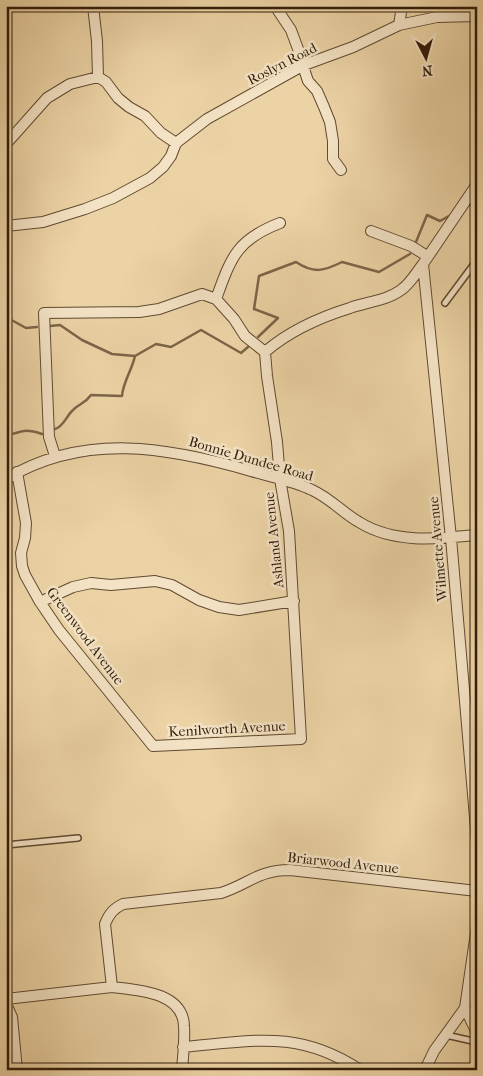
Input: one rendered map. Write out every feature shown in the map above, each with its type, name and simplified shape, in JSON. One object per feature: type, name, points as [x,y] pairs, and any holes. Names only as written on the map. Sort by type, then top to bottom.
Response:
[{"type":"street","points":[[93,6],[97,41],[98,77]]},
{"type":"street","points":[[275,6],[291,30],[308,80],[317,91],[330,122],[333,160],[341,170]]},
{"type":"street","points":[[399,25],[402,6]]},
{"type":"street","name":"Roslyn Road","points":[[437,18],[457,6]]},
{"type":"street","name":"Roslyn Road","points":[[6,226],[43,222],[113,198],[150,178],[163,167],[176,143],[207,119],[304,65],[353,47],[399,25],[437,18],[477,16]]},
{"type":"street","points":[[6,144],[37,108],[53,94],[70,84],[98,77],[106,82],[118,98],[145,116],[161,133],[176,143]]},
{"type":"street","points":[[55,456],[49,437],[44,313],[139,312],[159,309],[202,294],[216,299],[234,319],[245,336],[265,352],[288,336],[316,321],[348,308],[392,296],[406,286],[477,184]]},
{"type":"street","points":[[216,299],[228,268],[240,247],[264,229],[280,224]]},
{"type":"street","points":[[371,231],[411,246],[425,260]]},
{"type":"street","name":"Wilmette Avenue","points":[[425,260],[477,841]]},
{"type":"street","name":"Ashland Avenue","points":[[265,352],[266,376],[289,531],[301,739]]},
{"type":"street","name":"Bonnie Dundee Road","points":[[6,479],[55,456],[76,451],[94,449],[156,450],[190,454],[312,489],[358,522],[378,532],[415,538],[451,538],[477,535]]},
{"type":"street","name":"Greenwood Avenue","points":[[18,472],[26,523],[21,553],[22,566],[40,602],[59,630],[153,746]]},
{"type":"street","points":[[40,602],[73,587],[91,583],[111,585],[155,581],[172,586],[199,600],[219,607],[238,610],[294,601]]},
{"type":"street","name":"Kenilworth Avenue","points":[[153,746],[301,739]]},
{"type":"street","name":"Briarwood Avenue","points":[[112,987],[105,924],[114,908],[123,904],[221,893],[234,889],[264,873],[277,870],[477,891]]},
{"type":"street","points":[[425,1070],[434,1051],[465,1008],[477,926]]},
{"type":"street","points":[[6,999],[112,987],[166,998],[176,1005],[183,1016],[182,1070]]},
{"type":"street","points":[[6,1004],[12,1017],[17,1070]]},
{"type":"street","points":[[465,1008],[477,1034]]},
{"type":"street","points":[[183,1047],[267,1039],[294,1042],[320,1048],[345,1060],[360,1070]]},
{"type":"lane","points":[[445,303],[477,260]]},
{"type":"lane","points":[[6,845],[78,838]]},
{"type":"lane","points":[[446,1035],[477,1042]]},
{"type":"waterway","points":[[470,205],[477,201]]},
{"type":"waterway","points":[[416,242],[427,215],[440,221],[449,216]]},
{"type":"waterway","points":[[258,337],[278,318],[254,309],[259,276],[296,262],[314,270],[324,269],[342,262],[379,272],[410,254]]},
{"type":"waterway","points":[[6,317],[26,328],[37,327]]},
{"type":"waterway","points":[[50,326],[60,325],[82,340],[112,354],[135,356],[156,344],[171,347],[201,330],[241,353],[248,347]]},
{"type":"waterway","points":[[55,429],[62,424],[75,408],[86,401],[91,395],[122,396],[135,356]]},
{"type":"waterway","points":[[6,434],[21,431],[33,431],[42,434]]}]
